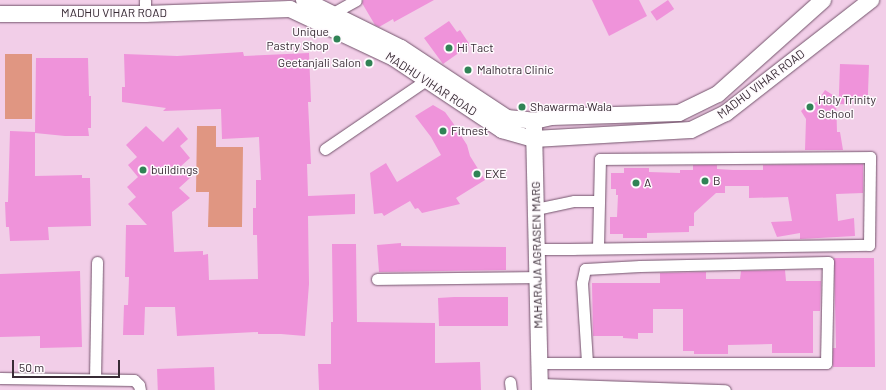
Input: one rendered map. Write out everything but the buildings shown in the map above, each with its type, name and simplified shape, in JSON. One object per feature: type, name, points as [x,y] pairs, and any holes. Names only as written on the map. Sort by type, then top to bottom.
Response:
[{"type":"street","name":"MADHU VIHAR ROAD","points":[[304,0],[333,13],[401,48],[507,118],[534,121],[551,117],[679,113],[718,94],[823,0]]},
{"type":"street","points":[[333,13],[356,0]]},
{"type":"street","name":"MADHU VIHAR ROAD","points":[[0,14],[145,7],[291,5],[394,58],[502,130],[534,139],[691,130],[726,113],[871,0]]},
{"type":"street","points":[[772,45],[788,65]]},
{"type":"street","points":[[325,149],[426,80]]},
{"type":"street","points":[[551,117],[554,137]]},
{"type":"street","name":"MAHARAJA AGRASEN MARG","points":[[534,121],[540,387]]},
{"type":"street","points":[[537,249],[869,245],[870,158],[734,157],[600,159],[598,248]]},
{"type":"street","points":[[536,209],[574,201],[599,201]]},
{"type":"street","points":[[95,379],[97,262]]},
{"type":"street","points":[[540,363],[826,363],[828,262],[633,266],[585,269],[582,283],[587,362]]},
{"type":"street","points":[[378,279],[538,277]]},
{"type":"street","points":[[0,378],[134,380],[139,384],[140,390]]},
{"type":"street","points":[[540,387],[725,390]]},
{"type":"shaded area","points":[[5,54],[32,54],[32,119],[5,119]]},
{"type":"shaded area","points":[[197,126],[216,126],[216,147],[243,147],[242,227],[208,227],[209,192],[196,192]]},
{"type":"place","name":"Unique Pastry Shop","points":[[337,39]]},
{"type":"place","name":"Hi Tact","points":[[449,48]]},
{"type":"place","name":"Geetanjali Salon","points":[[369,63]]},
{"type":"place","name":"Malhotra Clinic","points":[[468,70]]},
{"type":"place","name":"Shawarma Wala","points":[[522,107]]},
{"type":"place","name":"Holy Trinity School","points":[[810,107]]},
{"type":"place","name":"Fitnest","points":[[443,131]]},
{"type":"place","name":"buildings","points":[[143,170]]},
{"type":"place","name":"EXE","points":[[477,174]]},
{"type":"place","name":"B","points":[[705,181]]},
{"type":"place","name":"A","points":[[636,183]]}]
